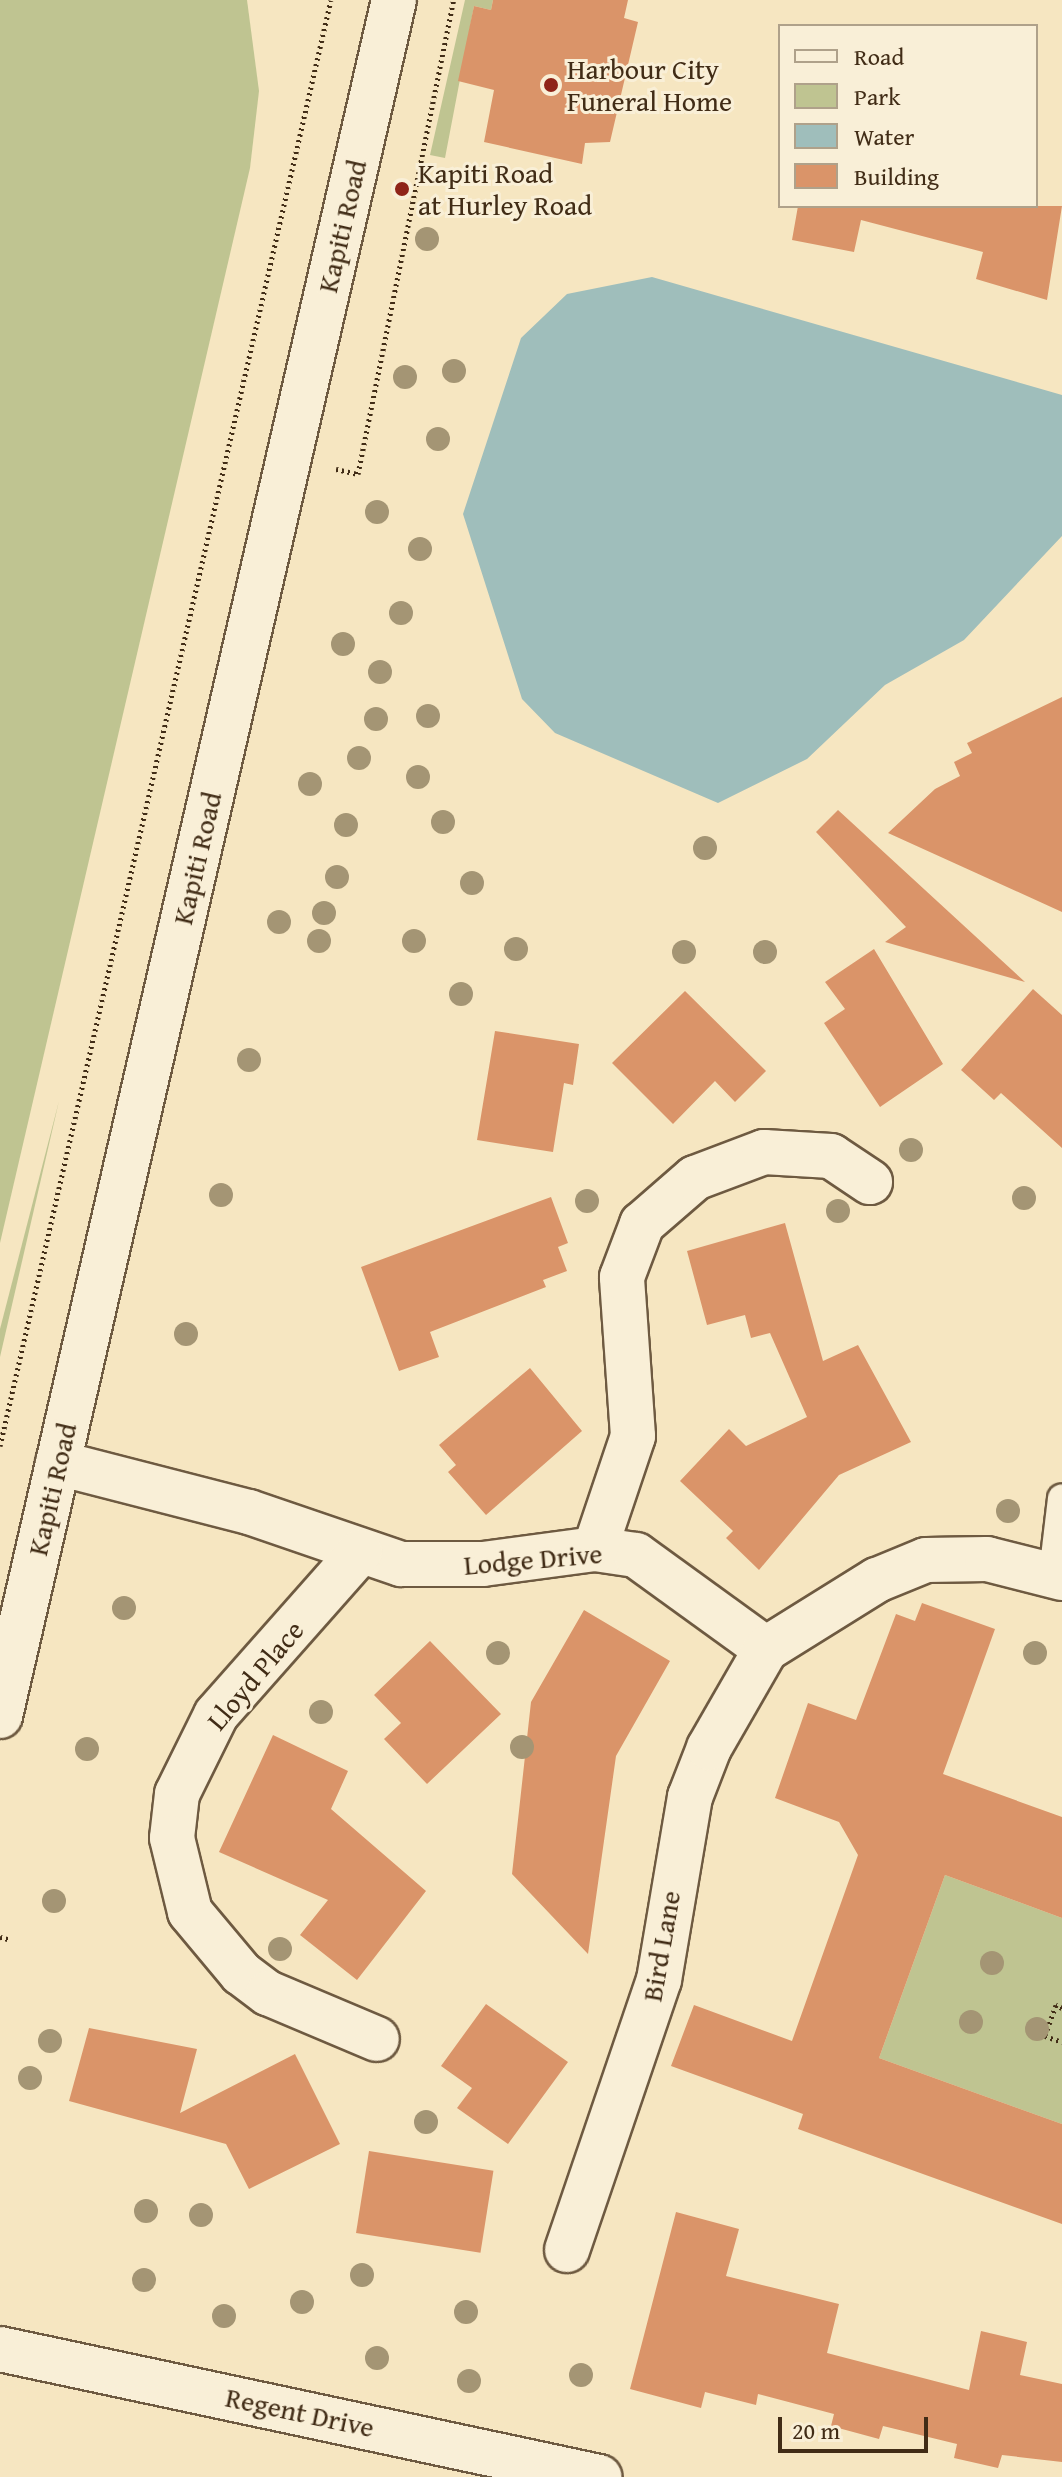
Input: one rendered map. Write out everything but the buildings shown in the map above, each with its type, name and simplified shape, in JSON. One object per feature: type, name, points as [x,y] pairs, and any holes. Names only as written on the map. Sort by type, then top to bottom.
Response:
[{"type":"street","name":"Kapiti Road","points":[[0,1716],[394,0]]},
{"type":"street","points":[[595,1549],[633,1436],[622,1277],[642,1224],[695,1178],[764,1152],[821,1154],[870,1182]]},
{"type":"street","name":"Lodge Drive","points":[[58,1463],[249,1512],[360,1552],[434,1568],[595,1549],[636,1555],[666,1571],[766,1649]]},
{"type":"street","name":"Lloyd Place","points":[[360,1552],[216,1715],[177,1794],[172,1838],[190,1912],[241,1973],[268,1993],[377,2039]]},
{"type":"street","points":[[766,1649],[877,1580],[926,1560],[987,1559],[1057,1576]]},
{"type":"street","name":"Bird Lane","points":[[567,2250],[659,1980],[690,1797],[709,1748],[766,1649]]},
{"type":"street","name":"Regent Drive","points":[[0,2349],[599,2477]]},
{"type":"lane","points":[[1057,1576],[1062,1499]]},
{"type":"path","points":[[0,1446],[331,0]]},
{"type":"path","points":[[347,471],[358,474],[454,0]]},
{"type":"path","points":[[229,446],[238,448]]},
{"type":"path","points":[[0,1937],[11,1940]]},
{"type":"path","points":[[1062,2008],[1056,2005],[1045,2036],[1062,2042]]},
{"type":"green space","points":[[0,0],[247,0],[259,91],[250,168],[0,1243]]},
{"type":"green space","points":[[465,0],[493,0],[491,10],[474,6],[445,158],[430,155]]},
{"type":"green space","points":[[59,1101],[0,1357],[0,1329]]},
{"type":"green space","points":[[945,1875],[1062,1918],[1062,2124],[879,2058]]},
{"type":"water","points":[[652,277],[1062,395],[1062,536],[964,640],[885,685],[807,759],[718,803],[555,733],[522,699],[463,514],[521,338],[567,294]]},
{"type":"place","name":"Harbour City Funeral Home","points":[[551,85]]},
{"type":"place","name":"Kapiti Road at Hurley Road","points":[[402,189]]}]
